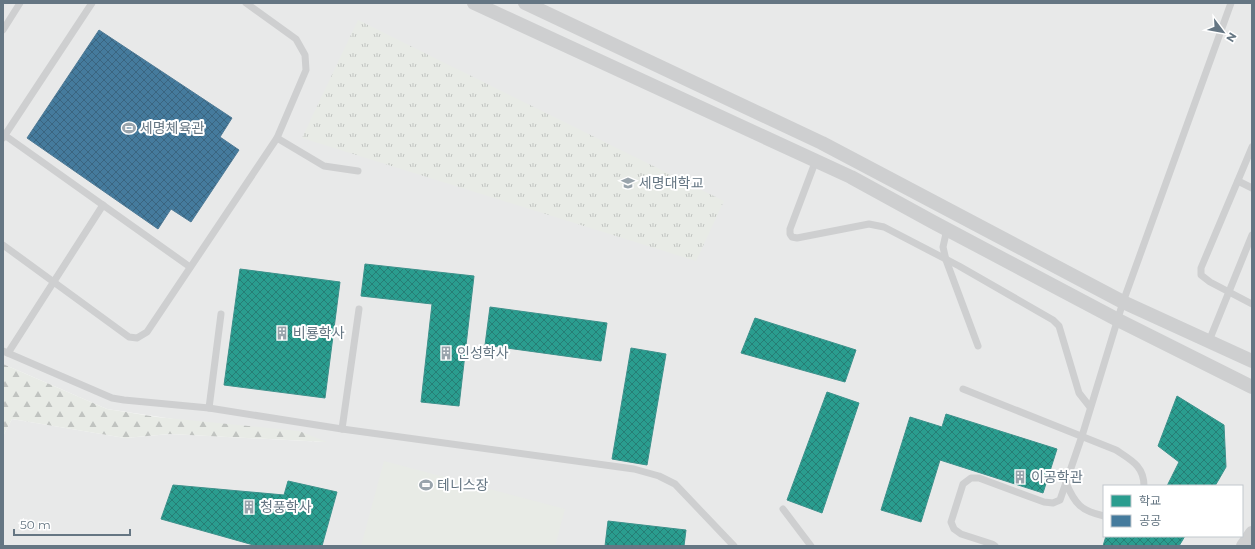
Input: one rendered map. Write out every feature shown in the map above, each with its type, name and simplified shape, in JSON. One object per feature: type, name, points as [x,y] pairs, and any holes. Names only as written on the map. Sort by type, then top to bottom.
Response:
[{"type":"street","points":[[475,3],[851,177],[1118,320],[1252,387]]},
{"type":"street","points":[[525,3],[822,143],[1123,302],[1252,362]]},
{"type":"street","points":[[816,160],[822,143]]},
{"type":"street","points":[[947,229],[955,213]]},
{"type":"street","points":[[1198,360],[1208,341]]},
{"type":"street","points":[[1243,546],[1252,533]]},
{"type":"lane","points":[[3,30],[20,3]]},
{"type":"lane","points":[[92,3],[4,136],[190,267]]},
{"type":"lane","points":[[3,245],[129,337],[137,338],[147,332],[277,138],[306,70],[305,55],[296,38],[246,3]]},
{"type":"lane","points":[[994,546],[961,534],[954,529],[951,522],[963,484],[971,478],[979,478],[1011,491],[1052,504],[1060,500],[1082,436],[1123,302],[1231,3]]},
{"type":"lane","points":[[277,138],[324,166],[358,170]]},
{"type":"lane","points":[[1252,147],[1200,268],[1201,275],[1210,282],[1252,304]]},
{"type":"lane","points":[[816,160],[790,229],[790,234],[792,237],[797,238],[869,224],[884,227],[959,266],[1053,320],[1059,326],[1079,393],[1090,407]]},
{"type":"lane","points":[[1238,180],[1252,188]]},
{"type":"lane","points":[[103,205],[54,283],[6,352],[112,398],[209,408],[342,429],[634,469],[659,476],[675,484],[734,546]]},
{"type":"lane","points":[[947,229],[943,247],[946,260],[978,346]]},
{"type":"lane","points":[[1208,341],[1230,292],[1252,235]]},
{"type":"lane","points":[[342,429],[359,309]]},
{"type":"lane","points":[[209,408],[221,314]]},
{"type":"lane","points":[[963,389],[1116,450],[1137,464],[1144,479],[1144,485]]},
{"type":"lane","points":[[1066,483],[1077,504],[1090,513],[1103,516]]},
{"type":"lane","points":[[783,509],[811,546]]},
{"type":"shaded area","name":"세명대학교","points":[[3,3],[1252,3],[1252,546],[3,546],[3,436],[12,419],[125,438],[170,434],[325,442],[107,409],[3,364]]},
{"type":"green space","points":[[358,20],[724,201],[696,261],[302,138]]},
{"type":"green space","points":[[3,364],[107,409],[157,417],[299,431],[327,442],[170,434],[125,438],[12,419],[3,436]]},
{"type":"green space","name":"테니스장","points":[[384,461],[565,509],[555,546],[361,546]]},
{"type":"building: 학교","name":"인성학사","points":[[365,264],[474,276],[459,406],[421,402],[432,304],[361,296]]},
{"type":"building: 학교","name":"비룡학사","points":[[240,269],[340,282],[325,398],[224,385]]},
{"type":"building: 학교","points":[[490,307],[607,323],[601,361],[485,345]]},
{"type":"building: 학교","points":[[755,318],[856,350],[845,382],[741,353]]},
{"type":"building: 학교","points":[[631,348],[666,354],[647,465],[612,459]]},
{"type":"building: 학교","points":[[827,392],[859,403],[822,513],[787,500]]},
{"type":"building: 학교","points":[[1177,396],[1224,425],[1226,467],[1216,485],[1168,485],[1179,462],[1158,446]]},
{"type":"building: 학교","name":"이공학관","points":[[946,414],[1057,449],[1043,493],[940,460],[921,522],[881,510],[910,417],[942,427]]},
{"type":"building: 학교","name":"청풍학사","points":[[288,481],[337,492],[322,546],[257,546],[161,519],[173,485],[284,495]]},
{"type":"building: 학교","points":[[608,521],[686,530],[684,546],[605,546]]},
{"type":"building: 학교","points":[[1106,537],[1184,537],[1179,546],[1103,546]]},
{"type":"building: 공공","name":"세명체육관","points":[[99,30],[232,118],[220,137],[239,150],[191,222],[171,209],[158,229],[27,138]]},
{"type":"place","name":"세명체육관","points":[[129,128]]},
{"type":"place","name":"세명대학교","points":[[628,183]]},
{"type":"place","name":"비룡학사","points":[[282,333]]},
{"type":"place","name":"인성학사","points":[[446,353]]},
{"type":"place","name":"이공학관","points":[[1020,477]]},
{"type":"place","name":"테니스장","points":[[426,485]]},
{"type":"place","name":"청풍학사","points":[[249,507]]}]
